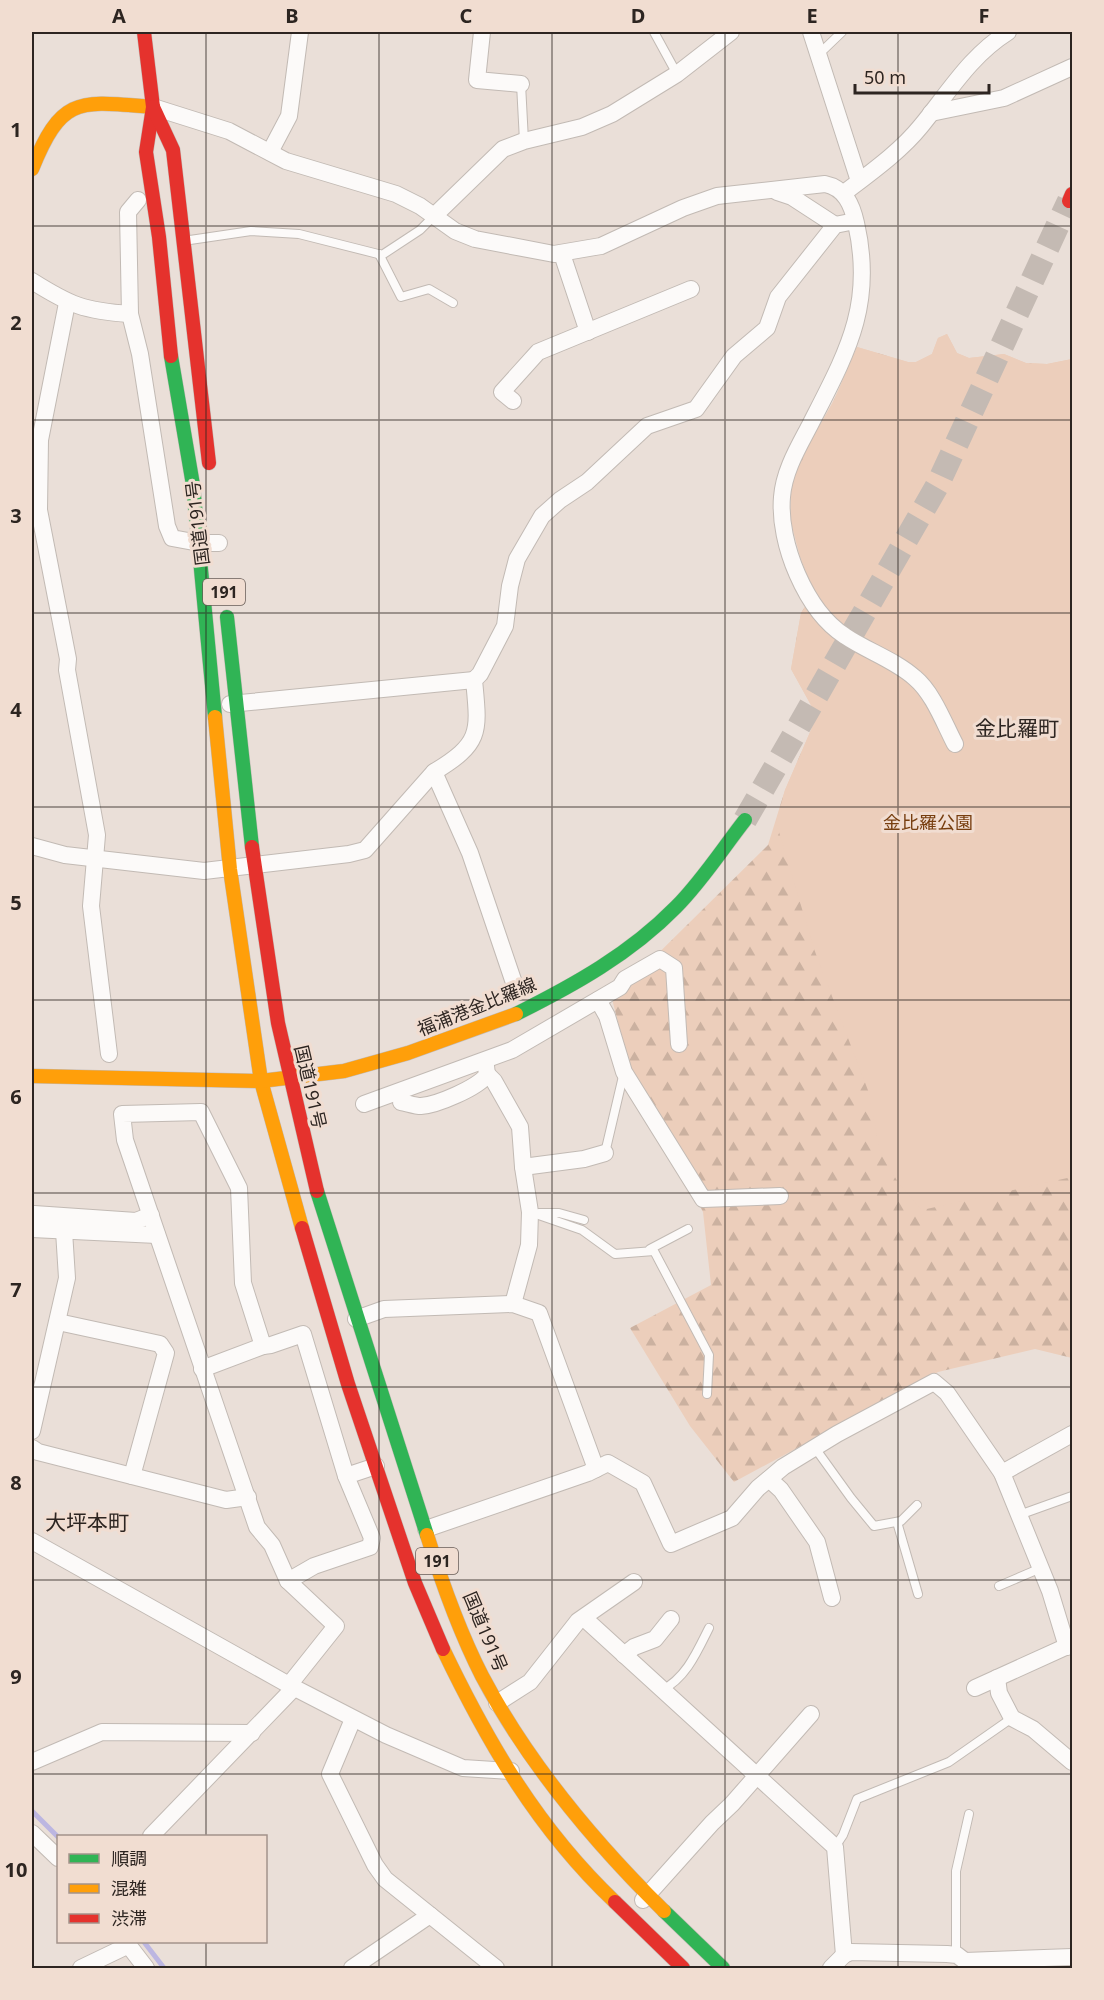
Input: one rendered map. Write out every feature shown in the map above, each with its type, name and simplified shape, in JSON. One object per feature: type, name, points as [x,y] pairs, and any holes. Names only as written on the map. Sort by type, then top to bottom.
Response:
[{"type":"main road","name":"国道191号","points":[[144,32],[153,107],[146,152],[159,237],[166,327],[193,485],[230,869],[261,1081],[288,1180],[376,1466],[433,1629],[468,1701],[508,1773],[548,1827],[630,1917],[683,1968]]},
{"type":"main road","points":[[32,168],[54,122],[77,106],[97,104],[153,107]]},
{"type":"main road","name":"国道191号","points":[[153,107],[173,150],[210,474]]},
{"type":"main road","name":"国道191号","points":[[226,603],[256,866],[276,1013],[289,1079],[309,1161],[356,1319],[461,1628],[497,1703],[585,1827],[647,1895],[723,1968]]},
{"type":"main road","name":"福浦港金比羅線","points":[[32,1076],[261,1081],[289,1079],[344,1071],[439,1042],[513,1016],[571,987],[630,948],[677,906],[745,820]]},
{"type":"street","points":[[270,152],[289,116],[300,32]]},
{"type":"street","points":[[482,32],[477,80],[521,84]]},
{"type":"street","points":[[811,32],[859,181]]},
{"type":"street","points":[[844,193],[920,128],[962,72],[986,45],[1008,32]]},
{"type":"street","points":[[434,216],[503,149],[591,123],[626,106],[678,74],[726,33]]},
{"type":"street","points":[[931,112],[1004,98],[1072,66]]},
{"type":"street","points":[[153,107],[229,131],[286,161],[396,194],[456,231],[491,244],[562,254],[601,246],[683,208],[717,196],[825,184],[835,186],[844,193],[855,221],[863,266],[863,290],[857,321],[842,363],[792,458],[783,482],[782,521],[805,592],[818,613],[830,626],[846,637],[903,668],[917,679],[955,744]]},
{"type":"street","points":[[774,191],[792,197],[835,225]]},
{"type":"street","points":[[138,200],[128,212],[130,314],[140,354],[167,526],[172,538],[199,543],[218,542]]},
{"type":"street","points":[[32,846],[55,853],[204,871],[365,850],[434,772],[462,754],[477,733],[474,680],[506,626],[513,571],[523,546],[542,516],[560,500],[587,482],[647,426],[696,409],[734,356],[767,328],[778,297],[835,225],[855,221]]},
{"type":"street","points":[[562,254],[588,332]]},
{"type":"street","points":[[32,281],[67,303],[101,312],[130,314]]},
{"type":"street","points":[[513,402],[502,392],[538,351],[691,289]]},
{"type":"street","points":[[67,303],[40,440],[39,510],[68,659],[67,669],[97,835],[92,906],[109,1054]]},
{"type":"street","points":[[214,706],[474,680]]},
{"type":"street","points":[[434,772],[470,853],[513,980]]},
{"type":"street","points":[[439,1042],[446,1074],[446,1084],[401,1102],[384,1106],[368,1102],[446,1074],[486,1066],[620,987],[625,979],[660,959],[674,968],[679,1044]]},
{"type":"street","points":[[598,1000],[607,1016],[624,1072],[704,1199],[780,1196]]},
{"type":"street","points":[[401,1102],[422,1106],[456,1095],[480,1084],[486,1066]]},
{"type":"street","points":[[486,1066],[520,1127],[522,1167],[530,1212],[529,1245],[513,1304]]},
{"type":"street","points":[[152,1835],[252,1733],[292,1686],[336,1626],[288,1581],[272,1545],[257,1527],[125,1140],[122,1114],[201,1112],[239,1188],[243,1283],[263,1346]]},
{"type":"street","points":[[522,1167],[584,1159],[605,1153]]},
{"type":"street","points":[[33,1221],[136,1221],[151,1215]]},
{"type":"street","points":[[33,1221],[64,1231],[157,1235]]},
{"type":"street","points":[[32,1431],[67,1278],[64,1231]]},
{"type":"street","points":[[356,1319],[384,1309],[513,1304],[539,1313],[596,1469]]},
{"type":"street","points":[[58,1322],[160,1344],[166,1353],[132,1476]]},
{"type":"street","points":[[202,1369],[303,1334],[345,1476],[372,1538],[370,1546],[314,1566],[288,1581]]},
{"type":"street","points":[[426,1529],[608,1463],[643,1483],[671,1544],[732,1518],[769,1479],[815,1448],[934,1382],[947,1393],[1002,1473],[1070,1646],[975,1688]]},
{"type":"street","points":[[1002,1473],[1072,1434]]},
{"type":"street","points":[[32,1448],[38,1452],[226,1500],[248,1497]]},
{"type":"street","points":[[345,1476],[376,1466]]},
{"type":"street","points":[[769,1479],[782,1491],[817,1542],[832,1598]]},
{"type":"street","points":[[32,1541],[353,1719],[463,1768],[508,1773],[534,1757]]},
{"type":"street","points":[[497,1703],[530,1682],[578,1621],[634,1582]]},
{"type":"street","points":[[584,1618],[835,1847],[844,1955]]},
{"type":"street","points":[[624,1655],[634,1647],[655,1639],[671,1619]]},
{"type":"street","points":[[997,1678],[999,1693],[1012,1718],[1033,1729],[1072,1762]]},
{"type":"street","points":[[630,1917],[647,1895],[811,1714]]},
{"type":"street","points":[[353,1719],[330,1774],[375,1865],[385,1879],[430,1914],[466,1947],[477,1952],[496,1968]]},
{"type":"street","points":[[32,1762],[102,1732],[252,1733]]},
{"type":"street","points":[[32,1833],[57,1857]]},
{"type":"street","points":[[352,1968],[430,1914]]},
{"type":"street","points":[[81,1968],[128,1943],[146,1968]]},
{"type":"street","points":[[831,1968],[844,1955],[851,1952],[965,1962],[1072,1957]]},
{"type":"lane","points":[[654,32],[678,74]]},
{"type":"lane","points":[[819,54],[842,32]]},
{"type":"lane","points":[[521,84],[524,141]]},
{"type":"lane","points":[[184,241],[251,231],[299,234],[382,255],[420,230],[434,216]]},
{"type":"lane","points":[[379,254],[400,297],[429,289],[453,303]]},
{"type":"lane","points":[[605,1153],[624,1072]]},
{"type":"lane","points":[[530,1212],[559,1213],[584,1220]]},
{"type":"lane","points":[[530,1212],[582,1230],[615,1254],[632,1254],[650,1249],[688,1229]]},
{"type":"lane","points":[[650,1249],[654,1251],[709,1355],[707,1394]]},
{"type":"lane","points":[[815,1448],[850,1498],[874,1526],[897,1522],[917,1505]]},
{"type":"lane","points":[[1019,1515],[1072,1496]]},
{"type":"lane","points":[[897,1522],[918,1594]]},
{"type":"lane","points":[[999,1586],[1041,1568]]},
{"type":"lane","points":[[662,1691],[673,1685],[694,1659],[709,1628]]},
{"type":"lane","points":[[835,1847],[843,1835],[857,1799],[949,1762],[1012,1718]]},
{"type":"lane","points":[[965,1962],[956,1871],[969,1814]]},
{"type":"green space","points":[[947,334],[957,353],[969,358],[1004,354],[1026,363],[1047,364],[1072,359],[1072,1358],[1035,1349],[938,1372],[734,1482],[690,1426],[630,1328],[711,1285],[703,1212],[629,1064],[612,999],[768,845],[785,790],[817,716],[791,669],[801,613],[814,593],[796,535],[791,499],[792,486],[801,459],[835,398],[857,347],[908,362],[916,362],[932,354],[938,338]]},
{"type":"green space","name":"金比羅公園","points":[[947,334],[957,353],[969,358],[1004,354],[1026,363],[1047,364],[1072,359],[1072,1177],[922,1210],[899,1184],[880,1152],[869,1093],[814,949],[776,822],[785,790],[817,716],[791,669],[801,613],[814,593],[800,557],[790,519],[791,498],[796,476],[805,453],[834,400],[857,347],[908,362],[916,362],[932,354],[938,338]]},
{"type":"waterway","points":[[32,1811],[57,1836]]},
{"type":"waterway","points":[[145,1943],[164,1968]]},
{"type":"tunnel","points":[[745,820],[937,486],[1069,201]]},
{"type":"traffic: fast","points":[[171,356],[193,485],[215,717]]},
{"type":"traffic: fast","points":[[227,617],[252,847]]},
{"type":"traffic: fast","points":[[516,1014],[600,967],[658,924],[695,886],[745,820]]},
{"type":"traffic: fast","points":[[317,1191],[427,1535]]},
{"type":"traffic: fast","points":[[664,1911],[723,1968]]},
{"type":"traffic: slow","points":[[32,169],[53,127],[64,115],[76,108],[90,104],[153,107]]},
{"type":"traffic: slow","points":[[215,717],[230,869],[261,1081],[302,1228]]},
{"type":"traffic: slow","points":[[32,1076],[261,1081],[344,1071],[408,1053],[516,1014]]},
{"type":"traffic: slow","points":[[427,1535],[466,1642],[482,1676],[520,1740],[588,1829],[664,1911]]},
{"type":"traffic: slow","points":[[443,1649],[478,1718],[517,1783],[562,1845],[615,1902]]},
{"type":"traffic: jam","points":[[144,32],[153,107],[146,152],[159,237],[171,356]]},
{"type":"traffic: jam","points":[[153,107],[173,150],[209,463]]},
{"type":"traffic: jam","points":[[1069,201],[1072,194]]},
{"type":"traffic: jam","points":[[252,847],[278,1023],[317,1191]]},
{"type":"traffic: jam","points":[[302,1228],[348,1384],[415,1583],[443,1649]]},
{"type":"traffic: jam","points":[[615,1902],[683,1968]]},
{"type":"district","name":"金比羅町","points":[[1017,729]]},
{"type":"district","name":"大坪本町","points":[[87,1523]]}]
